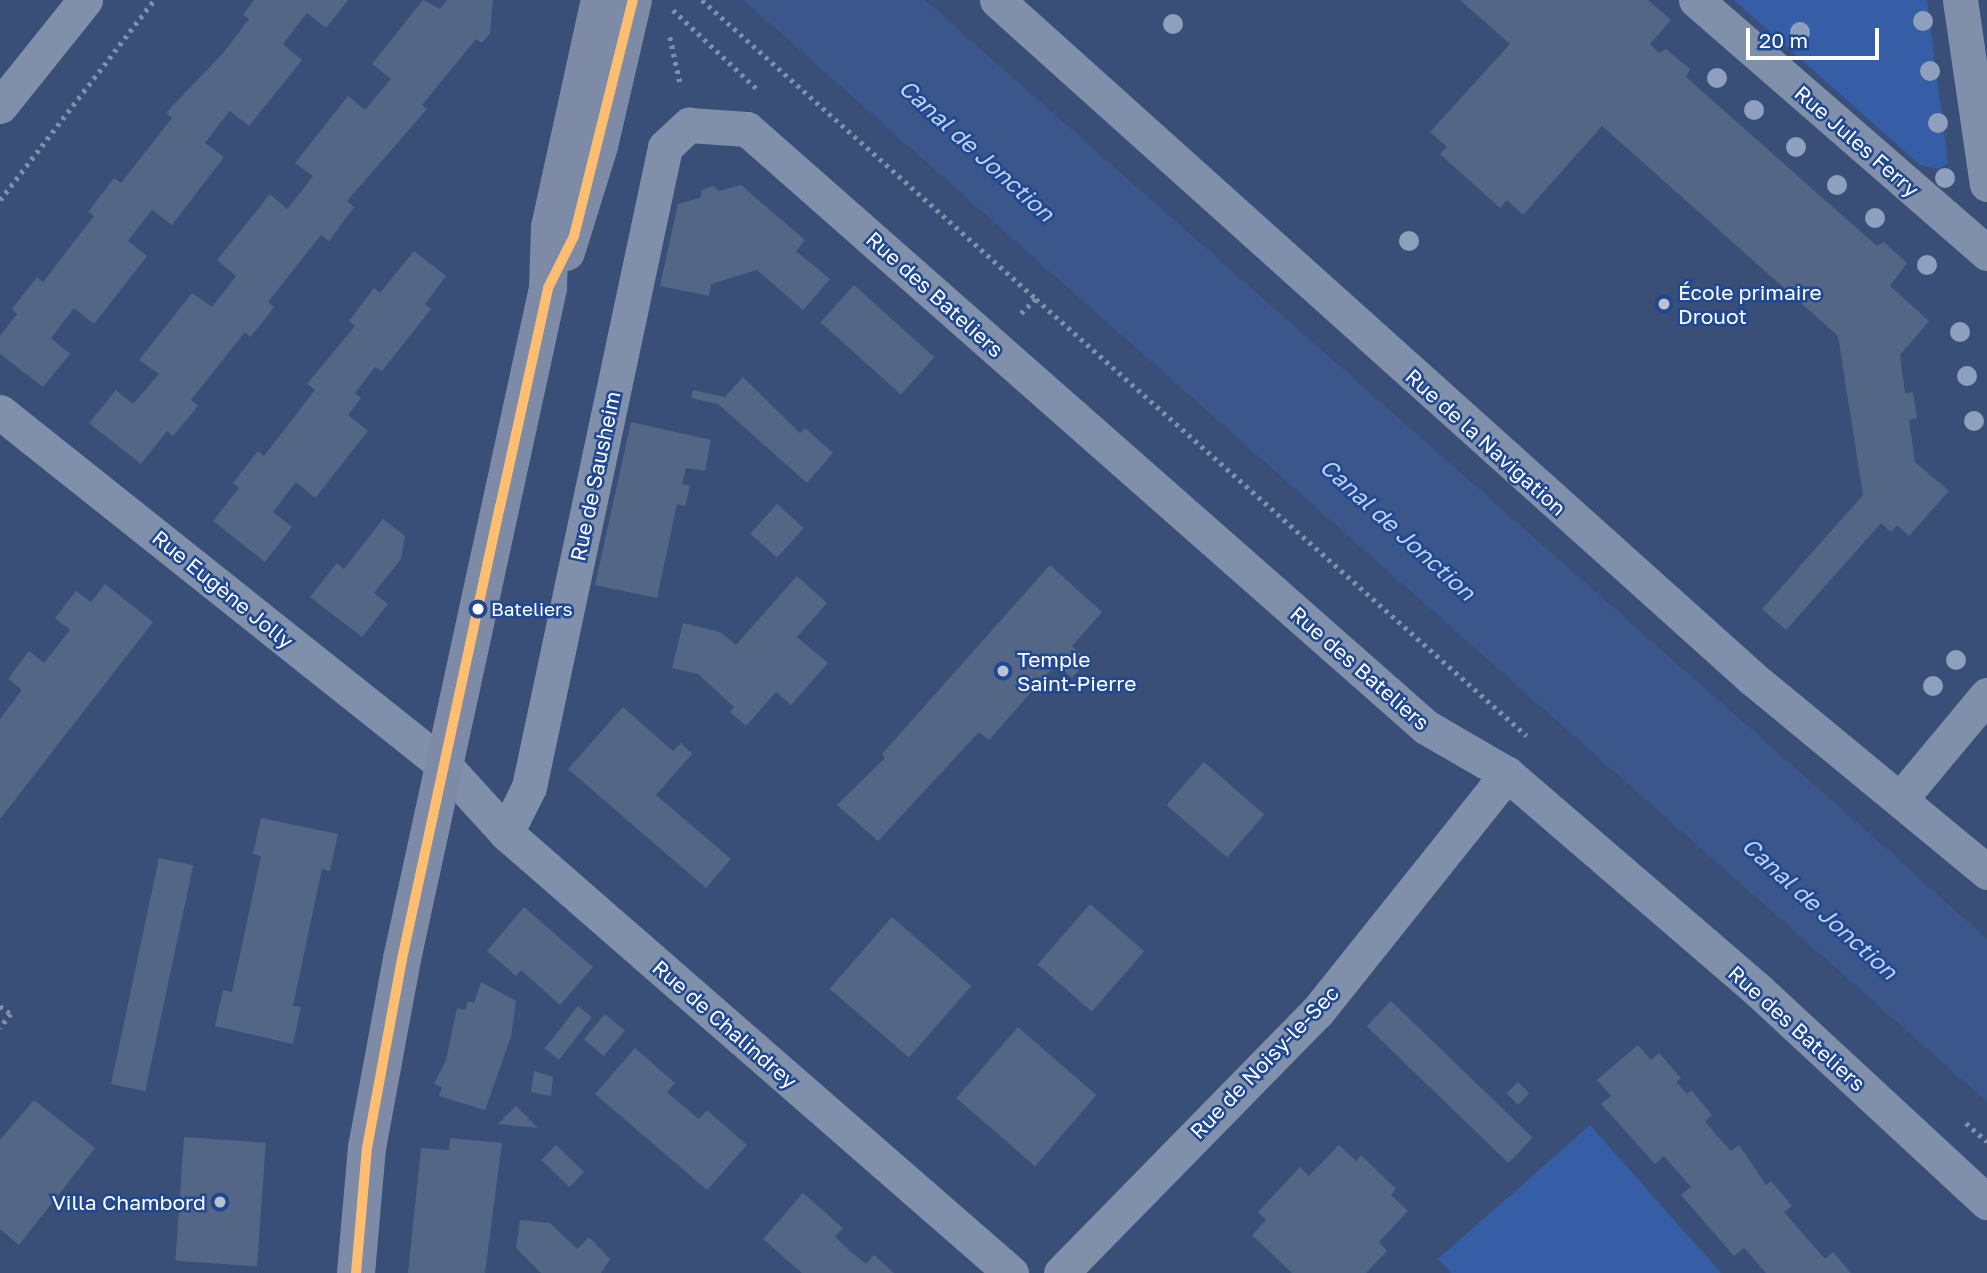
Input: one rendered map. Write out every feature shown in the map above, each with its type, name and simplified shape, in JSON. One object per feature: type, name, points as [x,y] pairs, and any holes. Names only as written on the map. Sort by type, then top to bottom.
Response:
[{"type":"main road","points":[[356,1273],[368,1148],[402,959],[446,767],[548,288],[550,227],[600,0]]},
{"type":"main road","points":[[548,288],[574,236],[633,0]]},
{"type":"street","points":[[0,106],[85,0]]},
{"type":"street","name":"Rue de la Navigation","points":[[997,0],[1742,669],[1902,797],[1987,872]]},
{"type":"street","name":"Rue Jules Ferry","points":[[1696,0],[1987,253]]},
{"type":"street","points":[[1960,0],[1987,184]]},
{"type":"street","name":"Rue des Bateliers","points":[[686,112],[747,129],[775,149],[992,346],[1426,727],[1507,774],[1759,991],[1987,1202]]},
{"type":"street","name":"Rue de Sausheim","points":[[506,833],[528,787],[665,147],[686,112]]},
{"type":"street","name":"Rue Eugène Jolly","points":[[0,412],[446,767]]},
{"type":"street","points":[[1902,797],[1987,695]]},
{"type":"street","name":"Rue de Chalindrey","points":[[446,767],[506,833],[1011,1273]]},
{"type":"street","name":"Rue de Noisy-le-Sec","points":[[1061,1273],[1317,1012],[1507,774]]},
{"type":"path","points":[[0,200],[154,0]]},
{"type":"path","points":[[663,0],[784,115],[775,149]]},
{"type":"path","points":[[702,0],[1537,744]]},
{"type":"path","points":[[670,36],[686,112]]},
{"type":"path","points":[[992,346],[1036,299]]},
{"type":"path","points":[[0,1006],[10,1014],[0,1028]]},
{"type":"shaded area","points":[[1734,0],[1927,0],[1948,163],[1939,169],[1920,165]]},
{"type":"shaded area","points":[[1590,1125],[1721,1273],[1451,1273],[1438,1259]]},
{"type":"water","name":"Canal de Jonction","points":[[743,0],[925,0],[1895,856],[1987,939],[1987,1102]]},
{"type":"building","points":[[254,0],[348,0],[326,28],[307,13],[283,44],[302,60],[249,126],[230,111],[217,127],[205,143],[224,157],[172,225],[152,210],[140,225],[128,241],[147,256],[94,324],[74,308],[51,338],[70,354],[43,387],[0,354],[0,336],[17,314],[12,309],[37,277],[43,282],[94,216],[88,212],[114,178],[121,183],[172,118],[166,113],[224,52],[249,19],[243,15]]},
{"type":"building","points":[[423,0],[440,9],[447,0],[493,0],[490,33],[482,43],[476,39],[422,105],[427,109],[347,201],[354,207],[329,241],[321,235],[268,302],[274,307],[262,323],[250,337],[245,332],[191,400],[198,406],[173,436],[167,431],[141,464],[89,423],[116,390],[133,404],[159,374],[139,360],[192,293],[212,307],[236,276],[217,260],[270,194],[287,209],[301,192],[313,176],[295,163],[348,96],[365,110],[391,79],[372,64]]},
{"type":"building","points":[[1460,0],[1648,0],[1671,20],[1650,44],[1659,53],[1666,49],[1690,69],[1686,77],[1877,246],[1884,242],[1907,263],[1890,286],[1929,321],[1900,355],[1905,393],[1913,392],[1917,418],[1909,420],[1915,462],[1949,491],[1909,536],[1897,525],[1891,532],[1881,523],[1786,630],[1762,609],[1863,495],[1838,336],[1602,126],[1523,215],[1507,200],[1500,208],[1440,154],[1447,147],[1430,132],[1510,44]]},
{"type":"building","points":[[741,185],[805,240],[796,251],[830,279],[803,310],[757,270],[711,284],[709,296],[660,286],[678,204],[700,198],[702,190],[713,186],[719,191]]},
{"type":"building","points":[[414,251],[446,276],[425,304],[431,309],[382,371],[375,367],[355,393],[361,398],[348,415],[368,431],[315,498],[296,482],[273,512],[292,527],[265,562],[213,521],[239,488],[233,483],[258,451],[264,456],[315,390],[307,384],[355,326],[349,321],[374,288],[380,293]]},
{"type":"building","points":[[854,285],[934,357],[901,394],[821,322]]},
{"type":"building","points":[[743,377],[800,433],[805,428],[833,453],[807,483],[718,404],[691,398],[693,390],[725,397]]},
{"type":"building","points":[[631,422],[711,440],[705,471],[686,468],[682,484],[690,486],[685,506],[677,504],[657,598],[595,585]]},
{"type":"building","points":[[777,504],[804,528],[777,558],[750,534]]},
{"type":"building","points":[[383,519],[405,536],[401,559],[374,593],[388,604],[362,637],[310,597],[337,563],[344,569]]},
{"type":"building","points":[[1050,565],[1102,612],[1072,646],[1087,660],[1072,678],[1056,664],[989,740],[979,732],[878,841],[837,805],[885,758],[882,754]]},
{"type":"building","points":[[797,576],[827,603],[797,637],[828,663],[791,705],[776,692],[746,726],[730,712],[734,707],[698,674],[672,668],[683,623],[720,632],[736,645]]},
{"type":"building","points":[[105,584],[153,622],[0,819],[0,719],[22,690],[8,679],[29,651],[44,663],[70,630],[55,618],[76,591],[91,602]]},
{"type":"building","points":[[623,707],[673,751],[681,743],[692,754],[656,795],[731,859],[706,888],[568,769]]},
{"type":"building","points":[[1204,762],[1264,814],[1227,858],[1167,805]]},
{"type":"building","points":[[261,818],[338,834],[330,871],[322,869],[293,1006],[301,1007],[293,1044],[215,1026],[223,990],[232,992],[261,856],[253,854]]},
{"type":"building","points":[[159,858],[193,865],[145,1091],[111,1084]]},
{"type":"building","points":[[1090,904],[1144,951],[1092,1012],[1038,964]]},
{"type":"building","points":[[524,907],[593,967],[560,1005],[521,970],[516,976],[487,951]]},
{"type":"building","points":[[892,917],[971,986],[909,1058],[830,989]]},
{"type":"building","points":[[481,982],[516,1001],[511,1037],[485,1110],[439,1096],[442,1087],[434,1084],[446,1060],[457,1008],[465,1010],[468,1001],[474,1003]]},
{"type":"building","points":[[1391,1001],[1533,1138],[1508,1163],[1367,1026]]},
{"type":"building","points":[[578,1006],[592,1017],[559,1060],[545,1049]]},
{"type":"building","points":[[605,1014],[625,1031],[604,1056],[584,1039]]},
{"type":"building","points":[[1018,1027],[1096,1095],[1035,1166],[956,1098]]},
{"type":"building","points":[[1638,1045],[1651,1060],[1659,1053],[1681,1078],[1676,1082],[1687,1094],[1691,1090],[1712,1115],[1705,1121],[1718,1137],[1731,1151],[1739,1145],[1766,1185],[1771,1181],[1792,1206],[1784,1212],[1825,1259],[1833,1252],[1851,1273],[1766,1273],[1744,1248],[1734,1256],[1681,1195],[1691,1187],[1664,1156],[1655,1164],[1601,1104],[1611,1096],[1597,1080]]},
{"type":"building","points":[[635,1048],[675,1083],[667,1092],[683,1106],[699,1119],[707,1110],[747,1145],[707,1190],[595,1094]]},
{"type":"building","points":[[534,1071],[553,1077],[551,1096],[531,1092]]},
{"type":"building","points":[[1518,1082],[1529,1093],[1518,1105],[1507,1093]]},
{"type":"building","points":[[34,1100],[95,1148],[19,1245],[0,1229],[0,1140]]},
{"type":"building","points":[[516,1106],[538,1128],[498,1124]]},
{"type":"building","name":"Villa Chambord","points":[[184,1137],[266,1143],[257,1266],[175,1261]]},
{"type":"building","points":[[450,1138],[502,1143],[485,1273],[408,1273],[421,1148],[449,1150]]},
{"type":"building","points":[[556,1145],[584,1172],[569,1187],[541,1160]]},
{"type":"building","points":[[1339,1145],[1356,1161],[1361,1155],[1396,1189],[1391,1195],[1408,1211],[1379,1242],[1387,1251],[1366,1273],[1292,1273],[1252,1235],[1266,1220],[1258,1212],[1300,1167],[1309,1176]]},
{"type":"building","points":[[803,1193],[843,1228],[835,1237],[850,1251],[866,1264],[874,1255],[894,1273],[802,1273],[763,1239]]},
{"type":"building","points":[[520,1220],[550,1223],[577,1249],[589,1237],[610,1259],[601,1273],[541,1273],[516,1248]]},
{"type":"transit line","points":[[356,1273],[367,1148],[402,959],[500,507],[548,288],[574,236],[633,0]]},
{"type":"place","name":"École primaire Drouot","points":[[1664,304]]},
{"type":"place","name":"Bateliers","points":[[478,609]]},
{"type":"place","name":"Temple Saint-Pierre","points":[[1003,671]]},
{"type":"place","name":"Villa Chambord","points":[[220,1202]]}]
